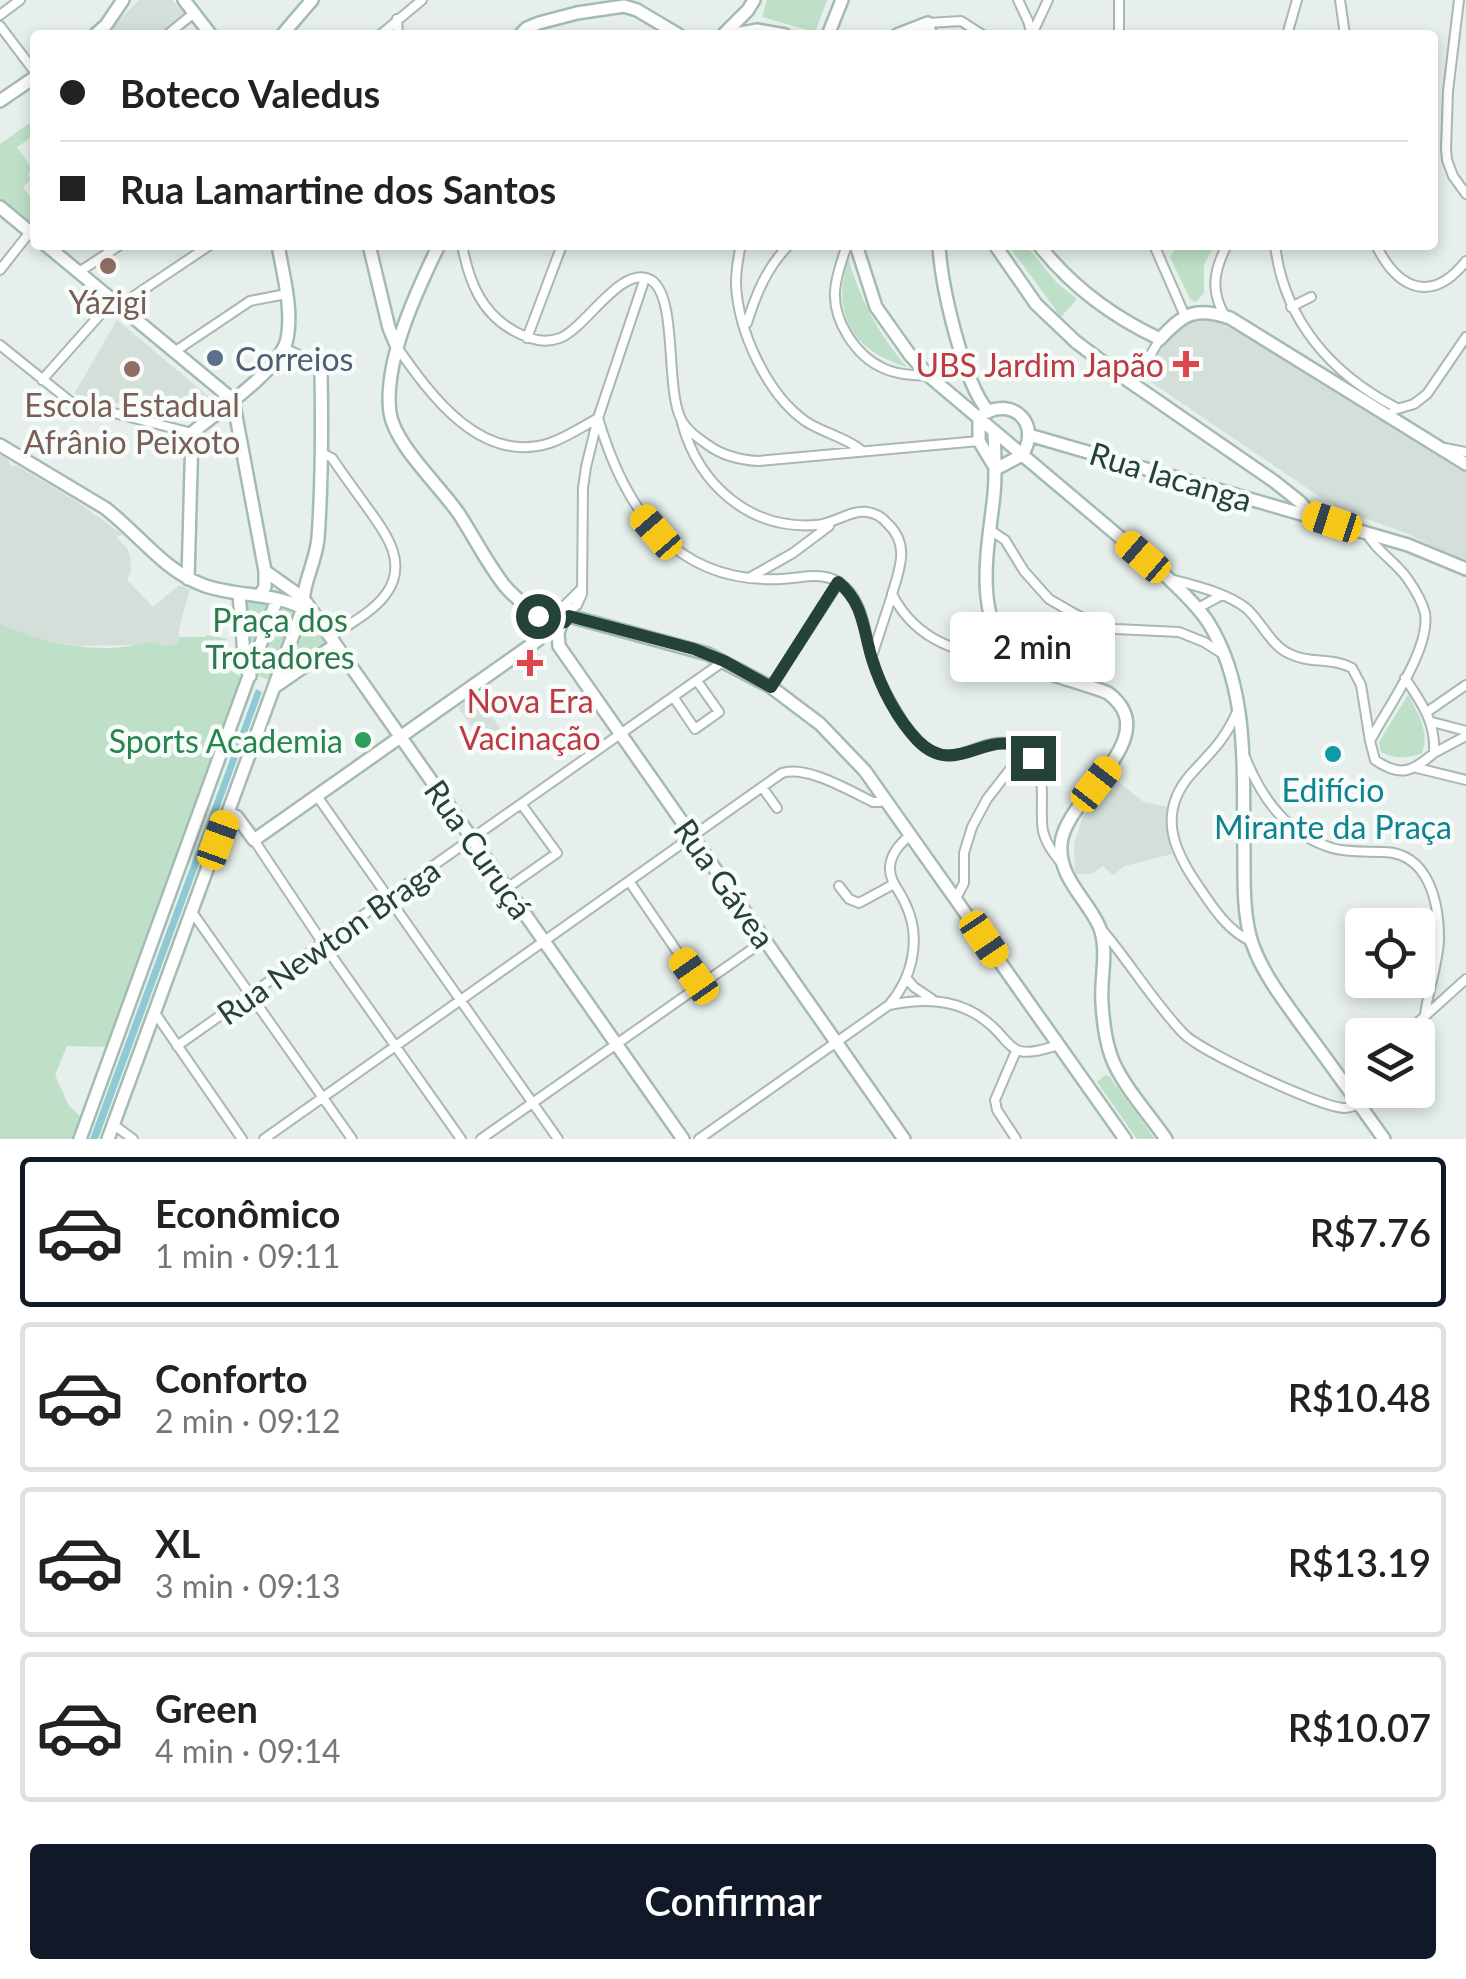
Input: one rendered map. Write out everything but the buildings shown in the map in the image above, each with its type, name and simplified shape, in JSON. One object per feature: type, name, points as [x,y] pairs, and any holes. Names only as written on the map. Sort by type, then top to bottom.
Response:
[{"type":"street","points":[[0,15],[20,0]]},
{"type":"street","points":[[104,30],[121,4],[131,0]]},
{"type":"street","points":[[184,0],[207,30]]},
{"type":"street","points":[[286,30],[312,0]]},
{"type":"street","points":[[386,30],[422,0]]},
{"type":"street","points":[[830,30],[842,0]]},
{"type":"street","points":[[1018,0],[1030,30]]},
{"type":"street","points":[[1034,30],[1048,0]]},
{"type":"street","points":[[1119,0],[1119,30]]},
{"type":"street","points":[[1288,30],[1297,0]]},
{"type":"street","points":[[1340,0],[1344,30]]},
{"type":"street","points":[[1459,0],[1448,91],[1446,160],[1466,194]]},
{"type":"street","points":[[525,30],[576,13],[634,4],[672,30]]},
{"type":"street","points":[[751,5],[750,22],[758,30]]},
{"type":"street","points":[[731,30],[751,5]]},
{"type":"street","points":[[173,30],[194,13]]},
{"type":"street","points":[[398,19],[398,30]]},
{"type":"street","points":[[929,29],[960,21],[975,30]]},
{"type":"street","points":[[0,26],[30,67]]},
{"type":"street","points":[[0,102],[30,78]]},
{"type":"street","points":[[0,206],[30,231]]},
{"type":"street","points":[[0,270],[30,237]]},
{"type":"street","points":[[52,250],[233,400],[265,571],[259,596]]},
{"type":"street","points":[[79,272],[112,250]]},
{"type":"street","points":[[193,250],[196,254]]},
{"type":"street","points":[[42,380],[116,303],[202,250]]},
{"type":"street","points":[[188,579],[192,433],[270,368],[284,349],[288,326],[279,250]]},
{"type":"street","points":[[370,250],[397,347],[462,423],[482,437],[516,448],[548,444],[598,418]]},
{"type":"street","points":[[437,250],[397,347],[390,410],[398,434],[456,510],[503,584],[531,611],[694,649],[724,661],[798,706],[866,771],[1124,1139]]},
{"type":"street","points":[[462,250],[472,284],[484,306],[508,328],[527,338],[559,338],[574,329],[624,281],[651,280],[660,290],[666,310],[674,391],[687,442],[700,466],[726,495],[768,521],[832,523]]},
{"type":"street","points":[[527,338],[560,250]]},
{"type":"street","points":[[740,250],[736,283],[762,372],[788,406],[820,430],[862,451]]},
{"type":"street","points":[[746,327],[763,279],[785,250]]},
{"type":"street","points":[[846,250],[835,291],[846,332],[863,354],[881,367],[929,376]]},
{"type":"street","points":[[858,250],[876,307],[910,355],[968,410],[983,411]]},
{"type":"street","points":[[940,250],[946,296],[962,357],[994,432],[1166,577],[1208,621],[1226,656],[1233,676],[1243,752],[1244,876],[1252,942],[1273,984],[1345,1084]]},
{"type":"street","points":[[998,250],[1020,283],[1076,342],[1276,482],[1312,516]]},
{"type":"street","points":[[1044,250],[1096,302],[1160,339]]},
{"type":"street","points":[[1156,250],[1185,316]]},
{"type":"street","points":[[1158,255],[1161,250]]},
{"type":"street","points":[[1225,250],[1214,286],[1225,316]]},
{"type":"street","points":[[1276,250],[1280,277],[1292,307],[1338,377],[1466,464]]},
{"type":"street","points":[[1378,250],[1395,274],[1416,287],[1442,284],[1466,261]]},
{"type":"street","points":[[254,840],[538,640],[559,616],[576,606],[582,594],[584,488],[598,418],[646,278]]},
{"type":"street","points":[[174,352],[250,301],[286,294]]},
{"type":"street","points":[[1292,307],[1311,297]]},
{"type":"street","points":[[384,306],[405,324]]},
{"type":"street","points":[[1132,384],[1176,321],[1204,313],[1240,323],[1324,376],[1338,377],[1365,390],[1392,412]]},
{"type":"street","points":[[1392,412],[1427,394],[1466,337]]},
{"type":"street","points":[[0,346],[71,402],[192,433]]},
{"type":"street","points":[[108,1139],[276,686],[318,541],[320,369],[284,349]]},
{"type":"street","points":[[1324,376],[1330,362]]},
{"type":"street","points":[[394,366],[414,371]]},
{"type":"street","name":"Rua Iacanga","points":[[983,411],[1004,408],[1018,413],[1029,435],[1366,532],[1466,569]]},
{"type":"street","points":[[983,411],[979,440],[996,469]]},
{"type":"street","points":[[598,418],[617,474],[642,516],[672,546],[714,569],[748,578],[822,575],[838,582],[855,598],[879,680],[908,728],[929,749],[960,755],[1006,742],[1025,750],[1040,769],[1043,831],[1049,848],[1099,926],[1194,1042],[1312,1098],[1345,1108]]},
{"type":"street","points":[[682,420],[714,449],[745,460],[979,440]]},
{"type":"street","points":[[994,432],[996,469],[985,577],[990,615],[1010,651],[1025,664]]},
{"type":"street","points":[[996,469],[1022,455],[1029,435]]},
{"type":"street","points":[[0,445],[105,508],[188,579],[239,594],[303,603]]},
{"type":"street","points":[[1441,447],[1466,452]]},
{"type":"street","points":[[276,686],[387,593],[396,564],[383,529],[332,458],[320,452]]},
{"type":"street","points":[[748,578],[793,553],[847,515],[866,512],[882,518],[902,547],[900,566],[871,657]]},
{"type":"street","points":[[990,530],[1006,540],[1024,572],[1049,599],[1075,614],[1115,629],[1168,630],[1190,636],[1226,656]]},
{"type":"street","points":[[1366,532],[1372,544],[1397,565],[1422,604],[1426,625],[1406,678],[1370,740]]},
{"type":"street","name":"Rua Curuçá","points":[[265,571],[303,603],[333,641],[683,1139]]},
{"type":"street","points":[[1166,577],[1222,595],[1249,611],[1285,652],[1352,668],[1361,685],[1372,755],[1378,762],[1394,770],[1417,768],[1466,780]]},
{"type":"street","points":[[771,687],[838,582]]},
{"type":"street","points":[[239,594],[245,666],[250,676],[276,686]]},
{"type":"street","points":[[892,594],[909,620],[926,636],[1108,693],[1121,705],[1126,734],[1117,756],[1066,824],[1060,849],[1062,864]]},
{"type":"street","points":[[1198,608],[1222,595]]},
{"type":"street","points":[[80,1139],[277,599]]},
{"type":"street","points":[[538,640],[547,639],[558,645],[559,616]]},
{"type":"street","points":[[1190,636],[1208,621]]},
{"type":"street","name":"Rua Gávea","points":[[558,645],[904,1139]]},
{"type":"street","name":"Rua Newton Braga","points":[[177,1046],[724,661]]},
{"type":"street","points":[[1406,678],[1431,722],[1434,752]]},
{"type":"street","points":[[674,698],[695,729],[719,712],[697,681]]},
{"type":"street","points":[[1427,712],[1466,686]]},
{"type":"street","points":[[1238,708],[1223,740],[1180,792],[1172,815],[1172,836],[1184,866],[1227,926],[1252,942]]},
{"type":"street","points":[[1366,718],[1379,723]]},
{"type":"street","points":[[1431,722],[1466,734]]},
{"type":"street","points":[[1417,768],[1434,752],[1466,734]]},
{"type":"street","points":[[1223,740],[1235,742],[1264,796],[1284,821],[1307,838],[1344,851],[1395,853],[1412,860],[1423,871],[1435,904],[1439,942],[1425,1015]]},
{"type":"street","points":[[956,898],[964,883],[964,853],[972,828],[987,800],[1025,750]]},
{"type":"street","points":[[264,1139],[782,773],[797,770],[873,802],[884,800]]},
{"type":"street","points":[[762,787],[777,808]]},
{"type":"street","points":[[1243,802],[1256,794],[1264,796]]},
{"type":"street","points":[[317,796],[558,1139]]},
{"type":"street","points":[[507,888],[557,853],[522,805]]},
{"type":"street","points":[[229,812],[237,816],[461,1139]]},
{"type":"street","points":[[699,1139],[889,1005],[907,978],[912,961],[909,910],[890,872],[892,856],[910,835]]},
{"type":"street","points":[[630,882],[700,985]]},
{"type":"street","points":[[840,886],[849,899],[859,903],[894,884]]},
{"type":"street","points":[[192,912],[352,1139]]},
{"type":"street","points":[[1099,926],[1104,949],[1102,1007],[1111,1057],[1166,1139]]},
{"type":"street","points":[[481,1139],[765,940]]},
{"type":"street","points":[[907,978],[932,999]]},
{"type":"street","points":[[1422,1018],[1466,979]]},
{"type":"street","points":[[889,1005],[932,999],[958,1004],[988,1022],[1016,1051],[1058,1045]]},
{"type":"street","points":[[155,1013],[242,1139]]},
{"type":"street","points":[[1016,1051],[995,1100],[996,1110],[1016,1139]]},
{"type":"street","points":[[1362,1108],[1384,1139]]},
{"type":"street","points":[[114,1125],[133,1139]]},
{"type":"shaded area","points":[[139,0],[172,0],[187,16],[170,30],[112,30]]},
{"type":"shaded area","name":"Escola Estadual Afrânio Peixoto","points":[[117,320],[214,401],[212,407],[199,417],[187,418],[74,394]]},
{"type":"shaded area","points":[[1224,322],[1466,473],[1466,563],[1406,533],[1326,501],[1151,382],[1154,359],[1173,332],[1187,323]]},
{"type":"shaded area","points":[[0,455],[11,466],[16,465],[76,501],[123,535],[116,537],[130,556],[127,580],[153,607],[179,585],[190,590],[177,644],[164,646],[150,641],[138,645],[79,646],[27,637],[0,624]]},
{"type":"shaded area","points":[[476,694],[507,738],[489,751],[458,707]]},
{"type":"shaded area","points":[[1112,777],[1144,802],[1169,807],[1167,829],[1172,854],[1125,866],[1113,875],[1103,866],[1092,874],[1075,874],[1074,844],[1081,822]]},
{"type":"green space","points":[[767,0],[827,0],[816,30],[762,17]]},
{"type":"green space","points":[[30,123],[30,138],[17,147],[30,166],[30,181],[23,187],[30,197],[30,224],[0,198],[0,144]]},
{"type":"green space","points":[[1012,250],[1030,250],[1056,282],[1077,299],[1061,317]]},
{"type":"green space","points":[[1175,250],[1212,250],[1204,265],[1204,293],[1196,302],[1190,299],[1170,257]]},
{"type":"green space","points":[[848,258],[872,316],[907,367],[872,351],[850,328],[842,297]]},
{"type":"green space","name":"Praça dos Trotadores","points":[[243,597],[273,601],[312,618],[330,644],[272,681],[253,674]]},
{"type":"green space","points":[[0,624],[53,642],[94,648],[150,641],[165,646],[177,644],[179,637],[207,635],[227,639],[215,654],[214,662],[244,678],[108,1047],[67,1046],[55,1075],[69,1106],[80,1116],[72,1139],[0,1139]]},
{"type":"green space","points":[[1408,695],[1424,730],[1422,753],[1391,756],[1381,752],[1379,742]]},
{"type":"green space","points":[[1105,1075],[1155,1139],[1137,1139],[1097,1082]]},
{"type":"water","points":[[256,689],[262,692],[98,1139],[90,1139]]},
{"type":"place","name":"Yázigi","points":[[108,266]]},
{"type":"place","name":"Correios","points":[[215,358]]},
{"type":"place","name":"UBS Jardim Japão","points":[[1186,364]]},
{"type":"place","name":"Escola Estadual Afrânio Peixoto","points":[[132,369]]},
{"type":"place","name":"Nova Era Vacinação","points":[[530,663]]},
{"type":"place","name":"Sports Academia","points":[[363,740]]},
{"type":"place","name":"Edifício Mirante da Praça","points":[[1333,754]]},
{"type":"route","points":[[538,616],[550,626],[565,622],[569,616],[694,649],[771,687],[838,582],[855,598],[879,680],[919,742],[951,756],[1006,742],[1033,758]]}]
